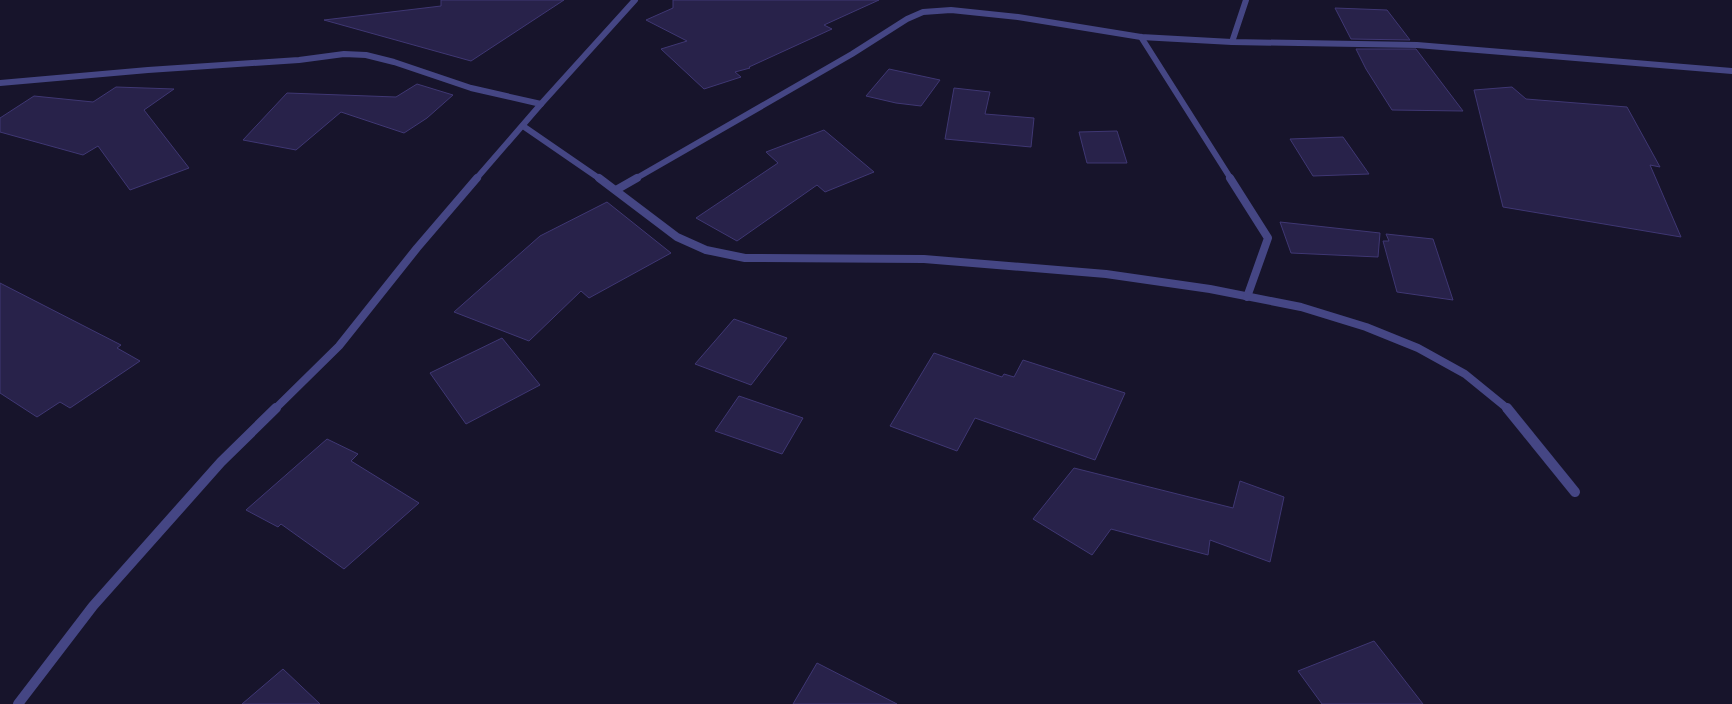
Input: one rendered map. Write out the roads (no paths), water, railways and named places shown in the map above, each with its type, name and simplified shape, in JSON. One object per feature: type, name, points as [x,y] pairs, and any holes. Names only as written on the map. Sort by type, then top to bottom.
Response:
[{"type":"street","points":[[18,704],[93,606],[220,462],[339,346],[417,248],[541,104],[635,0]]},
{"type":"street","points":[[1232,42],[1246,0]]},
{"type":"street","points":[[616,190],[852,54],[907,19],[923,12],[951,10],[1018,17],[1142,37],[1232,42],[1417,45],[1732,71]]},
{"type":"street","points":[[1142,37],[1268,238],[1247,297]]},
{"type":"street","points":[[0,83],[148,70],[299,60],[344,54],[366,55],[394,62],[471,88],[541,104]]},
{"type":"street","points":[[523,126],[616,190],[677,237],[706,250],[745,258],[932,259],[1106,274],[1210,289],[1301,307],[1366,327],[1418,348],[1465,374],[1511,411],[1575,492]]}]
